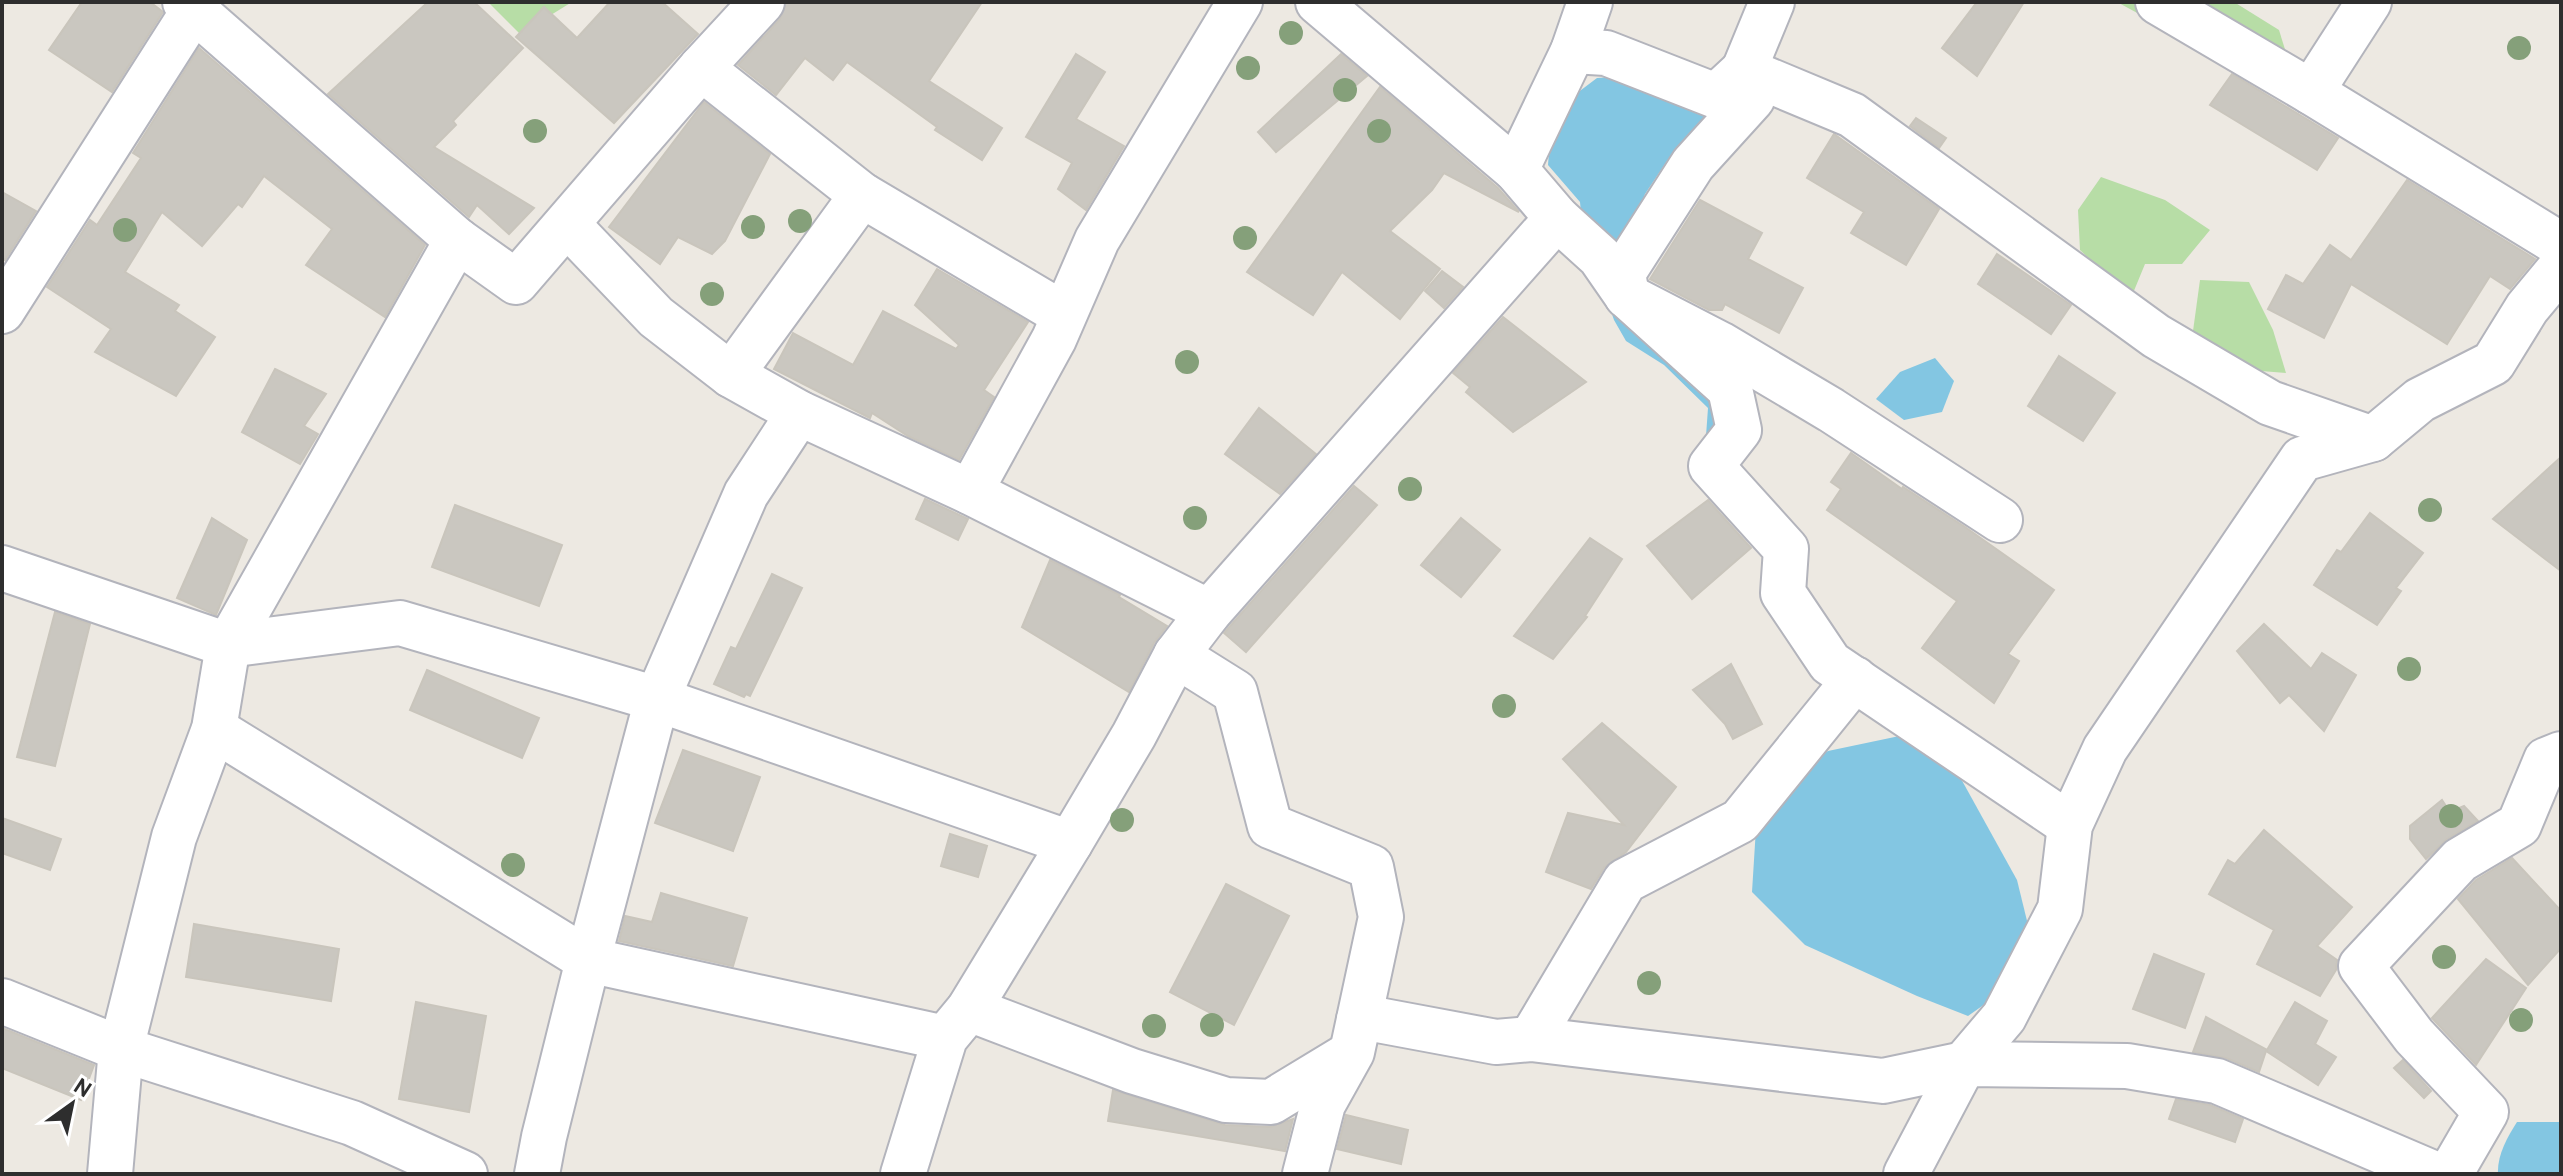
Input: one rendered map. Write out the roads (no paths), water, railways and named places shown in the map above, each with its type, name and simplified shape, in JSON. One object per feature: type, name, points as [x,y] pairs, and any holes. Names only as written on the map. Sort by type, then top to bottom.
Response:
[{"type":"street","points":[[2,311],[193,4],[457,240],[516,282],[761,2]]},
{"type":"street","points":[[970,492],[1054,339],[1097,240],[1240,2]]},
{"type":"street","points":[[1318,2],[1516,170],[1557,218],[1600,257],[1627,296],[1730,389],[1739,430],[1711,466],[1786,549],[1783,593],[1830,663],[2070,825]]},
{"type":"street","points":[[1516,170],[1573,51],[1590,2]]},
{"type":"street","points":[[1573,51],[1606,53],[1716,96],[1744,70],[1772,2]]},
{"type":"street","points":[[2158,2],[2561,245]]},
{"type":"street","points":[[2311,92],[2369,2]]},
{"type":"street","points":[[701,68],[862,195],[1063,314]]},
{"type":"street","points":[[1627,296],[1623,273],[1693,164],[1752,99],[1744,70]]},
{"type":"street","points":[[1744,70],[1852,115],[2156,336],[2257,396],[2373,439]]},
{"type":"street","points":[[731,375],[862,195]]},
{"type":"street","points":[[903,1174],[957,1024],[1070,843],[1134,735],[1176,655],[1209,612],[1557,218]]},
{"type":"street","points":[[568,225],[656,317],[731,375],[799,413],[970,492],[1209,612]]},
{"type":"street","points":[[110,1174],[121,1049],[174,837],[214,729],[228,645],[457,240]]},
{"type":"street","points":[[1906,1174],[1964,1064],[2004,1017],[2060,909],[2070,825],[2105,749],[2302,459],[2373,439],[2420,400],[2493,363],[2527,308],[2561,267]]},
{"type":"street","points":[[1627,296],[1720,344],[1831,410],[2000,520]]},
{"type":"street","points":[[537,1174],[588,960],[657,699],[746,494],[799,413]]},
{"type":"street","points":[[2,568],[228,645],[400,623],[657,699],[1070,843]]},
{"type":"street","points":[[1176,655],[1235,692],[1270,826],[1371,867],[1381,917],[1356,1036],[1323,1104],[1305,1174]]},
{"type":"street","points":[[1531,1039],[1625,881],[1740,821],[1855,679]]},
{"type":"street","points":[[214,729],[588,960],[957,1024],[1226,1100],[1271,1102],[1378,1020],[1496,1042],[1531,1039],[1883,1081],[1964,1064],[2127,1066],[2217,1081],[2435,1174]]},
{"type":"street","points":[[2450,1174],[2486,1112],[2414,1036],[2361,966],[2460,860],[2519,825],[2546,760],[2561,754]]},
{"type":"street","points":[[2,1001],[121,1049],[352,1123],[465,1174]]},
{"type":"water","points":[[1644,75],[1745,91],[1680,160],[1667,161],[1645,194],[1621,262],[1725,364],[1714,442],[1706,436],[1708,408],[1664,365],[1626,341],[1614,320],[1598,273],[1582,222],[1580,202],[1548,165],[1552,112],[1597,78]]},
{"type":"water","points":[[1935,358],[1954,381],[1942,412],[1904,420],[1876,399],[1900,372]]},
{"type":"water","points":[[1909,734],[1960,777],[2017,880],[2029,929],[1992,999],[1968,1016],[1805,945],[1752,892],[1756,828],[1775,782],[1828,751]]},
{"type":"water","points":[[2517,1122],[2561,1122],[2561,1174],[2498,1174],[2501,1153]]}]
